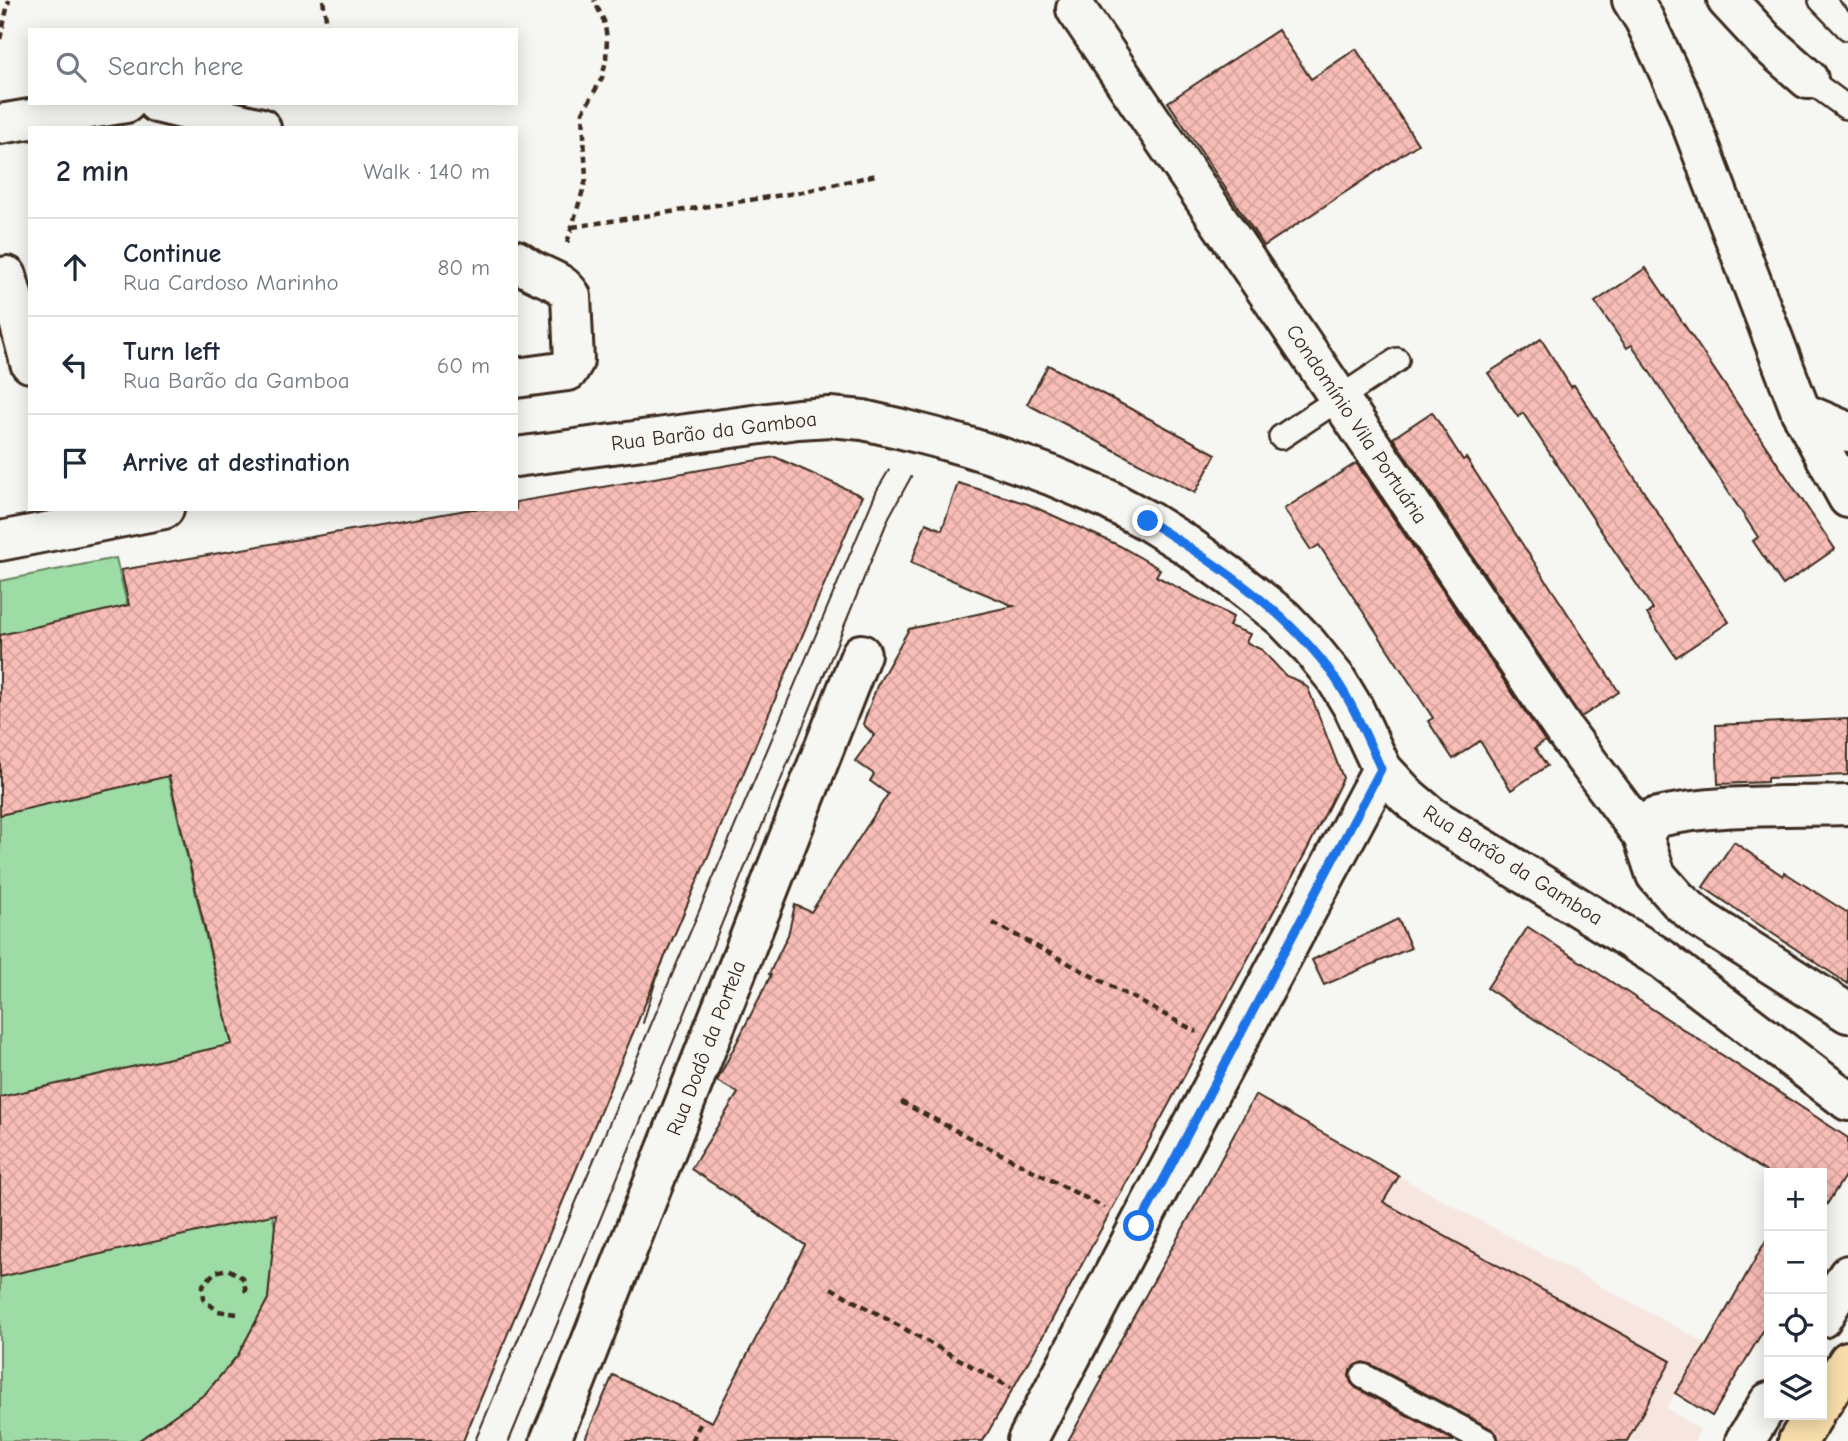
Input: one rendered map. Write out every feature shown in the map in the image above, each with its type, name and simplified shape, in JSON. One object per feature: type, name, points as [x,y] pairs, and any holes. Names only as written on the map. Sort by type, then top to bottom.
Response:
[{"type":"main road","points":[[1827,1395],[1848,1361]]},
{"type":"main road","points":[[1798,1441],[1811,1420]]},
{"type":"street","points":[[1632,0],[1648,27],[1683,102],[1801,412],[1848,498]]},
{"type":"street","points":[[1727,0],[1765,41],[1808,79]]},
{"type":"street","name":"Condomínio Vila Portuária","points":[[1076,9],[1563,729],[1643,836],[1656,876],[1679,901],[1702,920],[1848,1013]]},
{"type":"street","points":[[0,124],[114,105]]},
{"type":"street","points":[[165,105],[253,126]]},
{"type":"street","points":[[518,261],[536,273],[557,281],[571,296],[574,361],[568,371],[518,378]]},
{"type":"street","points":[[7,276],[28,355]]},
{"type":"street","points":[[1801,412],[1848,432]]},
{"type":"street","name":"Rua Barão da Gamboa","points":[[518,457],[830,416],[893,426],[958,443],[1050,475],[1107,499],[1185,544],[1283,618],[1307,642],[1336,679],[1354,709],[1381,769],[1406,796],[1432,817],[1662,959],[1848,1101]]},
{"type":"street","points":[[0,541],[71,518],[147,511]]},
{"type":"street","name":"Rua Dodô da Portela","points":[[550,1441],[861,654]]},
{"type":"street","points":[[1027,1441],[1381,769]]},
{"type":"street","points":[[1643,836],[1654,818],[1672,814],[1730,808],[1848,805]]},
{"type":"street","points":[[1827,1310],[1848,1275]]},
{"type":"street","points":[[1745,1441],[1764,1410]]},
{"type":"lane","points":[[1821,0],[1848,28]]},
{"type":"lane","points":[[1808,79],[1846,107],[1848,105]]},
{"type":"lane","points":[[1281,438],[1397,360]]},
{"type":"lane","points":[[1363,1376],[1485,1441]]},
{"type":"path","points":[[0,40],[9,0]]},
{"type":"path","points":[[323,0],[328,28]]},
{"type":"path","points":[[557,281],[586,180],[583,112],[602,78],[606,60],[607,38],[604,22],[594,0]]},
{"type":"path","points":[[572,227],[802,192],[876,175]]},
{"type":"path","points":[[993,923],[1206,1037]]},
{"type":"path","points":[[901,1102],[1110,1210]]},
{"type":"path","points":[[237,1314],[218,1311],[204,1300],[202,1285],[215,1272],[228,1269],[243,1278],[247,1297]]},
{"type":"path","points":[[831,1288],[1021,1394]]},
{"type":"path","points":[[692,1441],[700,1424]]},
{"type":"shaded area","points":[[1387,1170],[1707,1344],[1666,1408],[1700,1430],[1694,1441],[1448,1441],[1365,1396],[1288,1338]]},
{"type":"green space","points":[[116,558],[275,1227],[268,1299],[238,1355],[205,1394],[138,1441],[0,1441],[0,581]]},
{"type":"building","points":[[1278,30],[1311,79],[1356,49],[1418,144],[1264,246],[1168,102]]},
{"type":"building","points":[[1646,268],[1835,549],[1783,585],[1753,541],[1758,537],[1632,345],[1627,348],[1595,302]]},
{"type":"building","points":[[1541,339],[1729,622],[1676,657],[1647,614],[1653,609],[1523,413],[1518,417],[1488,373]]},
{"type":"building","points":[[1048,365],[1216,454],[1195,493],[1027,404]]},
{"type":"building","points":[[1432,412],[1463,460],[1466,458],[1619,692],[1581,717],[1393,438]]},
{"type":"building","points":[[775,457],[862,496],[658,973],[463,1441],[138,1441],[205,1394],[238,1355],[268,1299],[276,1214],[0,1277],[0,1097],[232,1044],[169,776],[0,815],[0,635],[129,605],[121,570],[460,511],[518,511],[518,502]]},
{"type":"building","points":[[1356,463],[1545,741],[1535,748],[1547,766],[1511,790],[1480,741],[1453,759],[1428,721],[1433,718],[1319,545],[1311,550],[1284,509]]},
{"type":"building","points":[[958,483],[1028,504],[1120,546],[1160,569],[1156,576],[1233,617],[1229,626],[1250,634],[1246,642],[1262,650],[1286,676],[1308,688],[1343,778],[1307,850],[1049,1325],[983,1441],[584,1441],[613,1375],[712,1422],[805,1245],[691,1169],[738,1093],[717,1081],[771,975],[769,974],[788,935],[795,905],[811,912],[888,794],[870,781],[874,774],[855,761],[874,735],[863,724],[877,686],[909,629],[1014,606],[911,563],[926,523],[942,530]]},
{"type":"building","points":[[1848,719],[1848,775],[1767,778],[1767,782],[1718,784],[1716,725]]},
{"type":"building","points":[[1734,842],[1783,876],[1784,872],[1848,913],[1848,984],[1703,887]]},
{"type":"building","points":[[1398,919],[1411,948],[1324,985],[1312,960]]},
{"type":"building","points":[[1528,927],[1848,1138],[1848,1171],[1827,1204],[1827,1168],[1764,1168],[1764,1170],[1487,988]]},
{"type":"building","points":[[1255,1095],[1399,1176],[1383,1202],[1671,1361],[1627,1441],[1499,1441],[1492,1429],[1363,1362],[1350,1370],[1351,1383],[1356,1388],[1455,1441],[1068,1441]]},
{"type":"building","points":[[1764,1244],[1764,1329],[1712,1416],[1675,1393],[1707,1344]]},
{"type":"tram line","points":[[475,1441],[877,490],[889,470]]},
{"type":"tram line","points":[[509,1441],[889,517],[911,477]]},
{"type":"tram line","points":[[643,1023],[658,973]]},
{"type":"route","points":[[1139,1226],[1381,769],[1354,709],[1336,679],[1307,642],[1283,618],[1231,577],[1148,521]]}]
